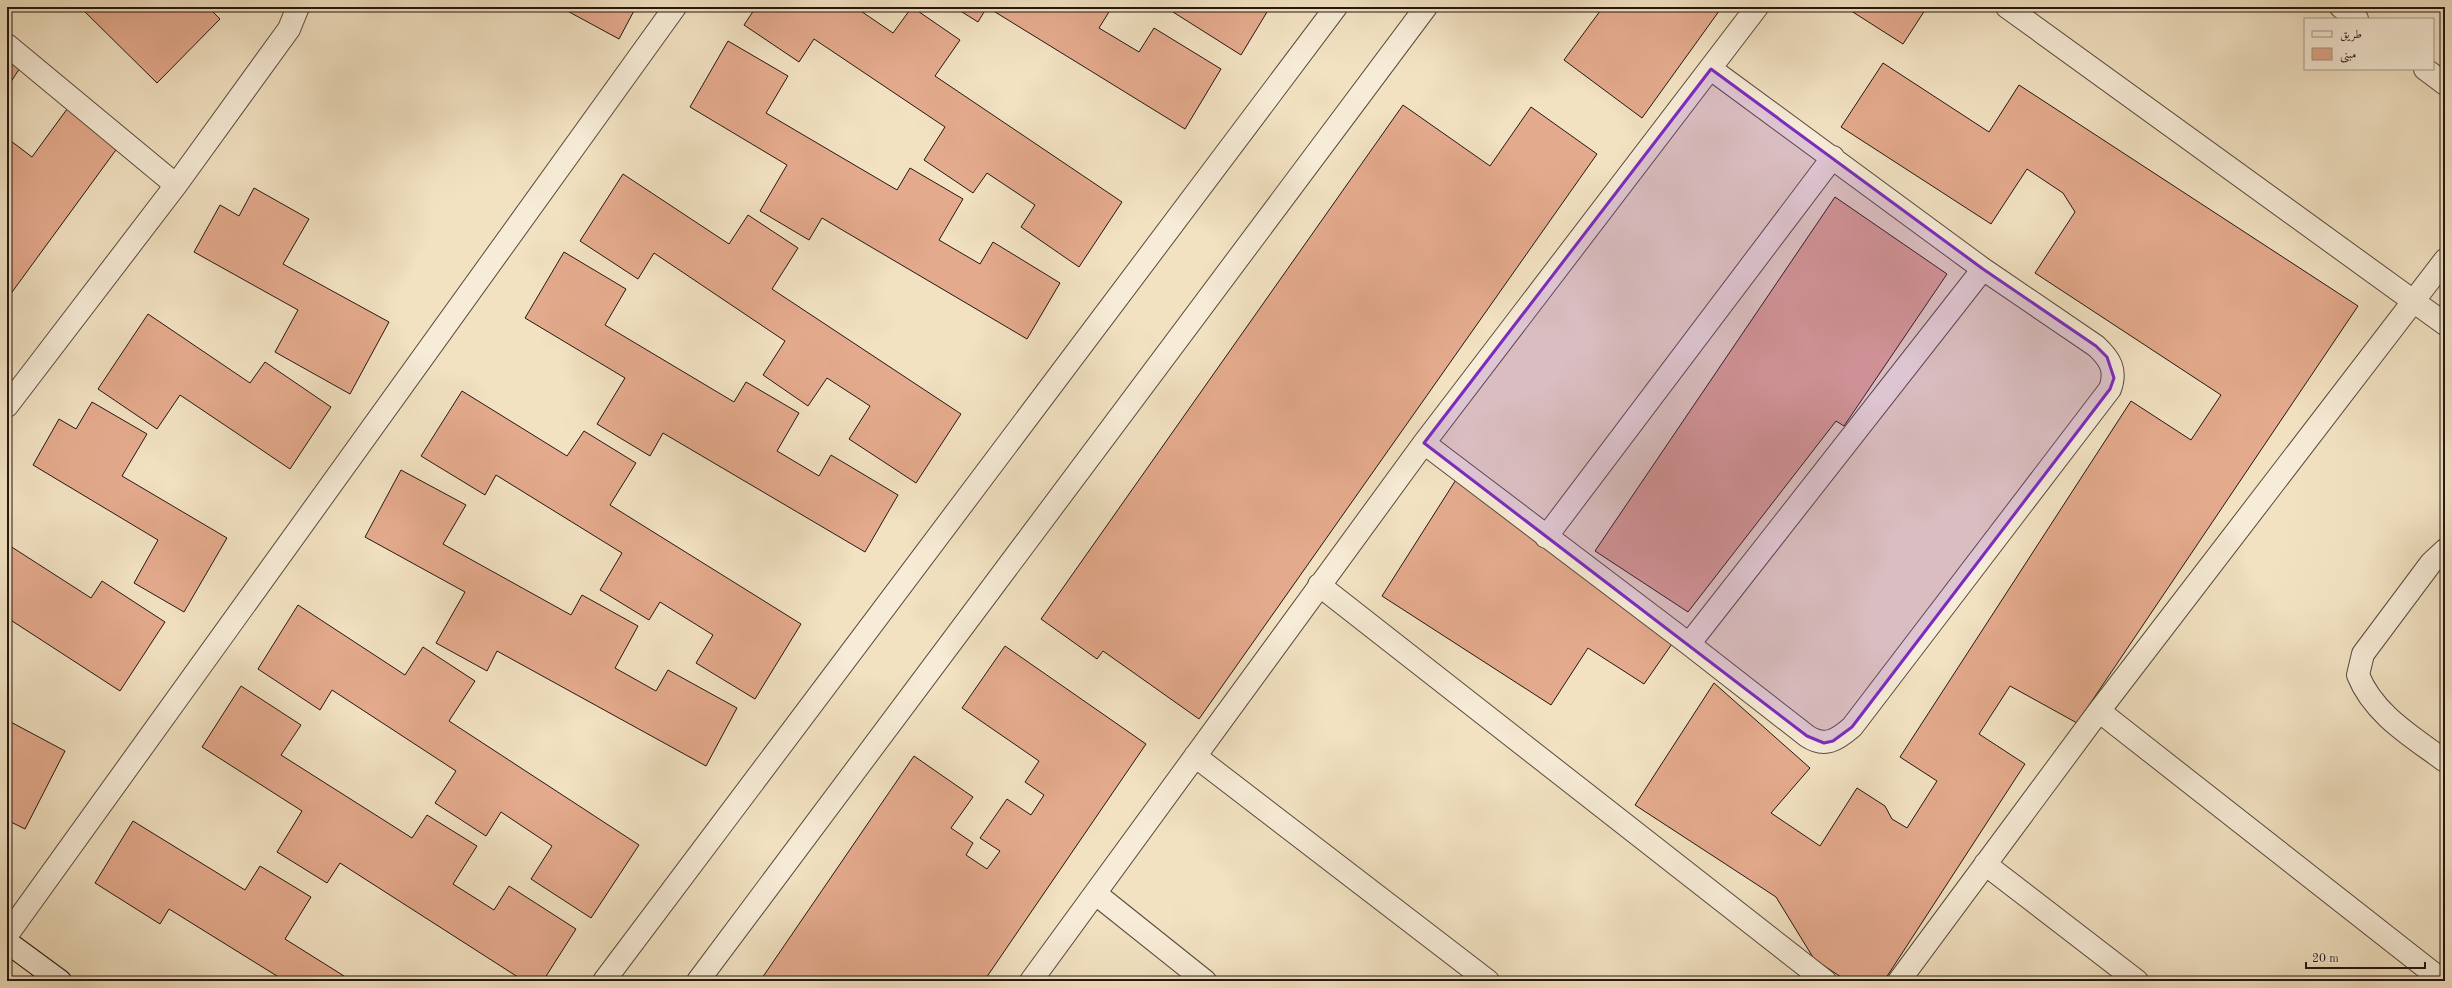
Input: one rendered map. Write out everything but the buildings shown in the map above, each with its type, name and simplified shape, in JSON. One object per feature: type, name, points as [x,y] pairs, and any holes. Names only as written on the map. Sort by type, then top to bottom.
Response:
[{"type":"street","points":[[7,406],[176,185],[289,29],[298,7]]},
{"type":"street","points":[[7,935],[675,7]]},
{"type":"street","points":[[604,981],[1336,7]]},
{"type":"street","points":[[698,981],[1426,7]]},
{"type":"street","points":[[1031,981],[1424,443],[1711,69],[1756,7]]},
{"type":"street","points":[[2007,7],[2445,324]]},
{"type":"street","points":[[2341,7],[2356,18]]},
{"type":"street","points":[[7,45],[176,185]]},
{"type":"street","points":[[1424,443],[1689,644],[1815,742],[1833,742],[1852,727],[2110,389],[2114,378],[2113,368],[2107,357],[2096,346],[1983,269],[1711,69]]},
{"type":"street","points":[[2426,70],[2445,84]]},
{"type":"street","points":[[1546,537],[1832,157]]},
{"type":"street","points":[[1899,981],[2099,711],[2445,260]]},
{"type":"street","points":[[1689,644],[1983,269]]},
{"type":"street","points":[[2445,550],[2431,563],[2363,654],[2358,675],[2370,698],[2388,718],[2445,761]]},
{"type":"street","points":[[1319,585],[1825,981]]},
{"type":"street","points":[[2099,711],[2443,981]]},
{"type":"street","points":[[1195,756],[1488,981]]},
{"type":"street","points":[[1986,864],[2137,981]]},
{"type":"street","points":[[1096,894],[1205,981]]},
{"type":"street","points":[[7,942],[60,981]]},
{"type":"highlighted area","points":[[1711,69],[1983,269],[2096,346],[2107,357],[2114,378],[2110,389],[1852,727],[1833,741],[1824,743],[1807,736],[1424,443]]}]
